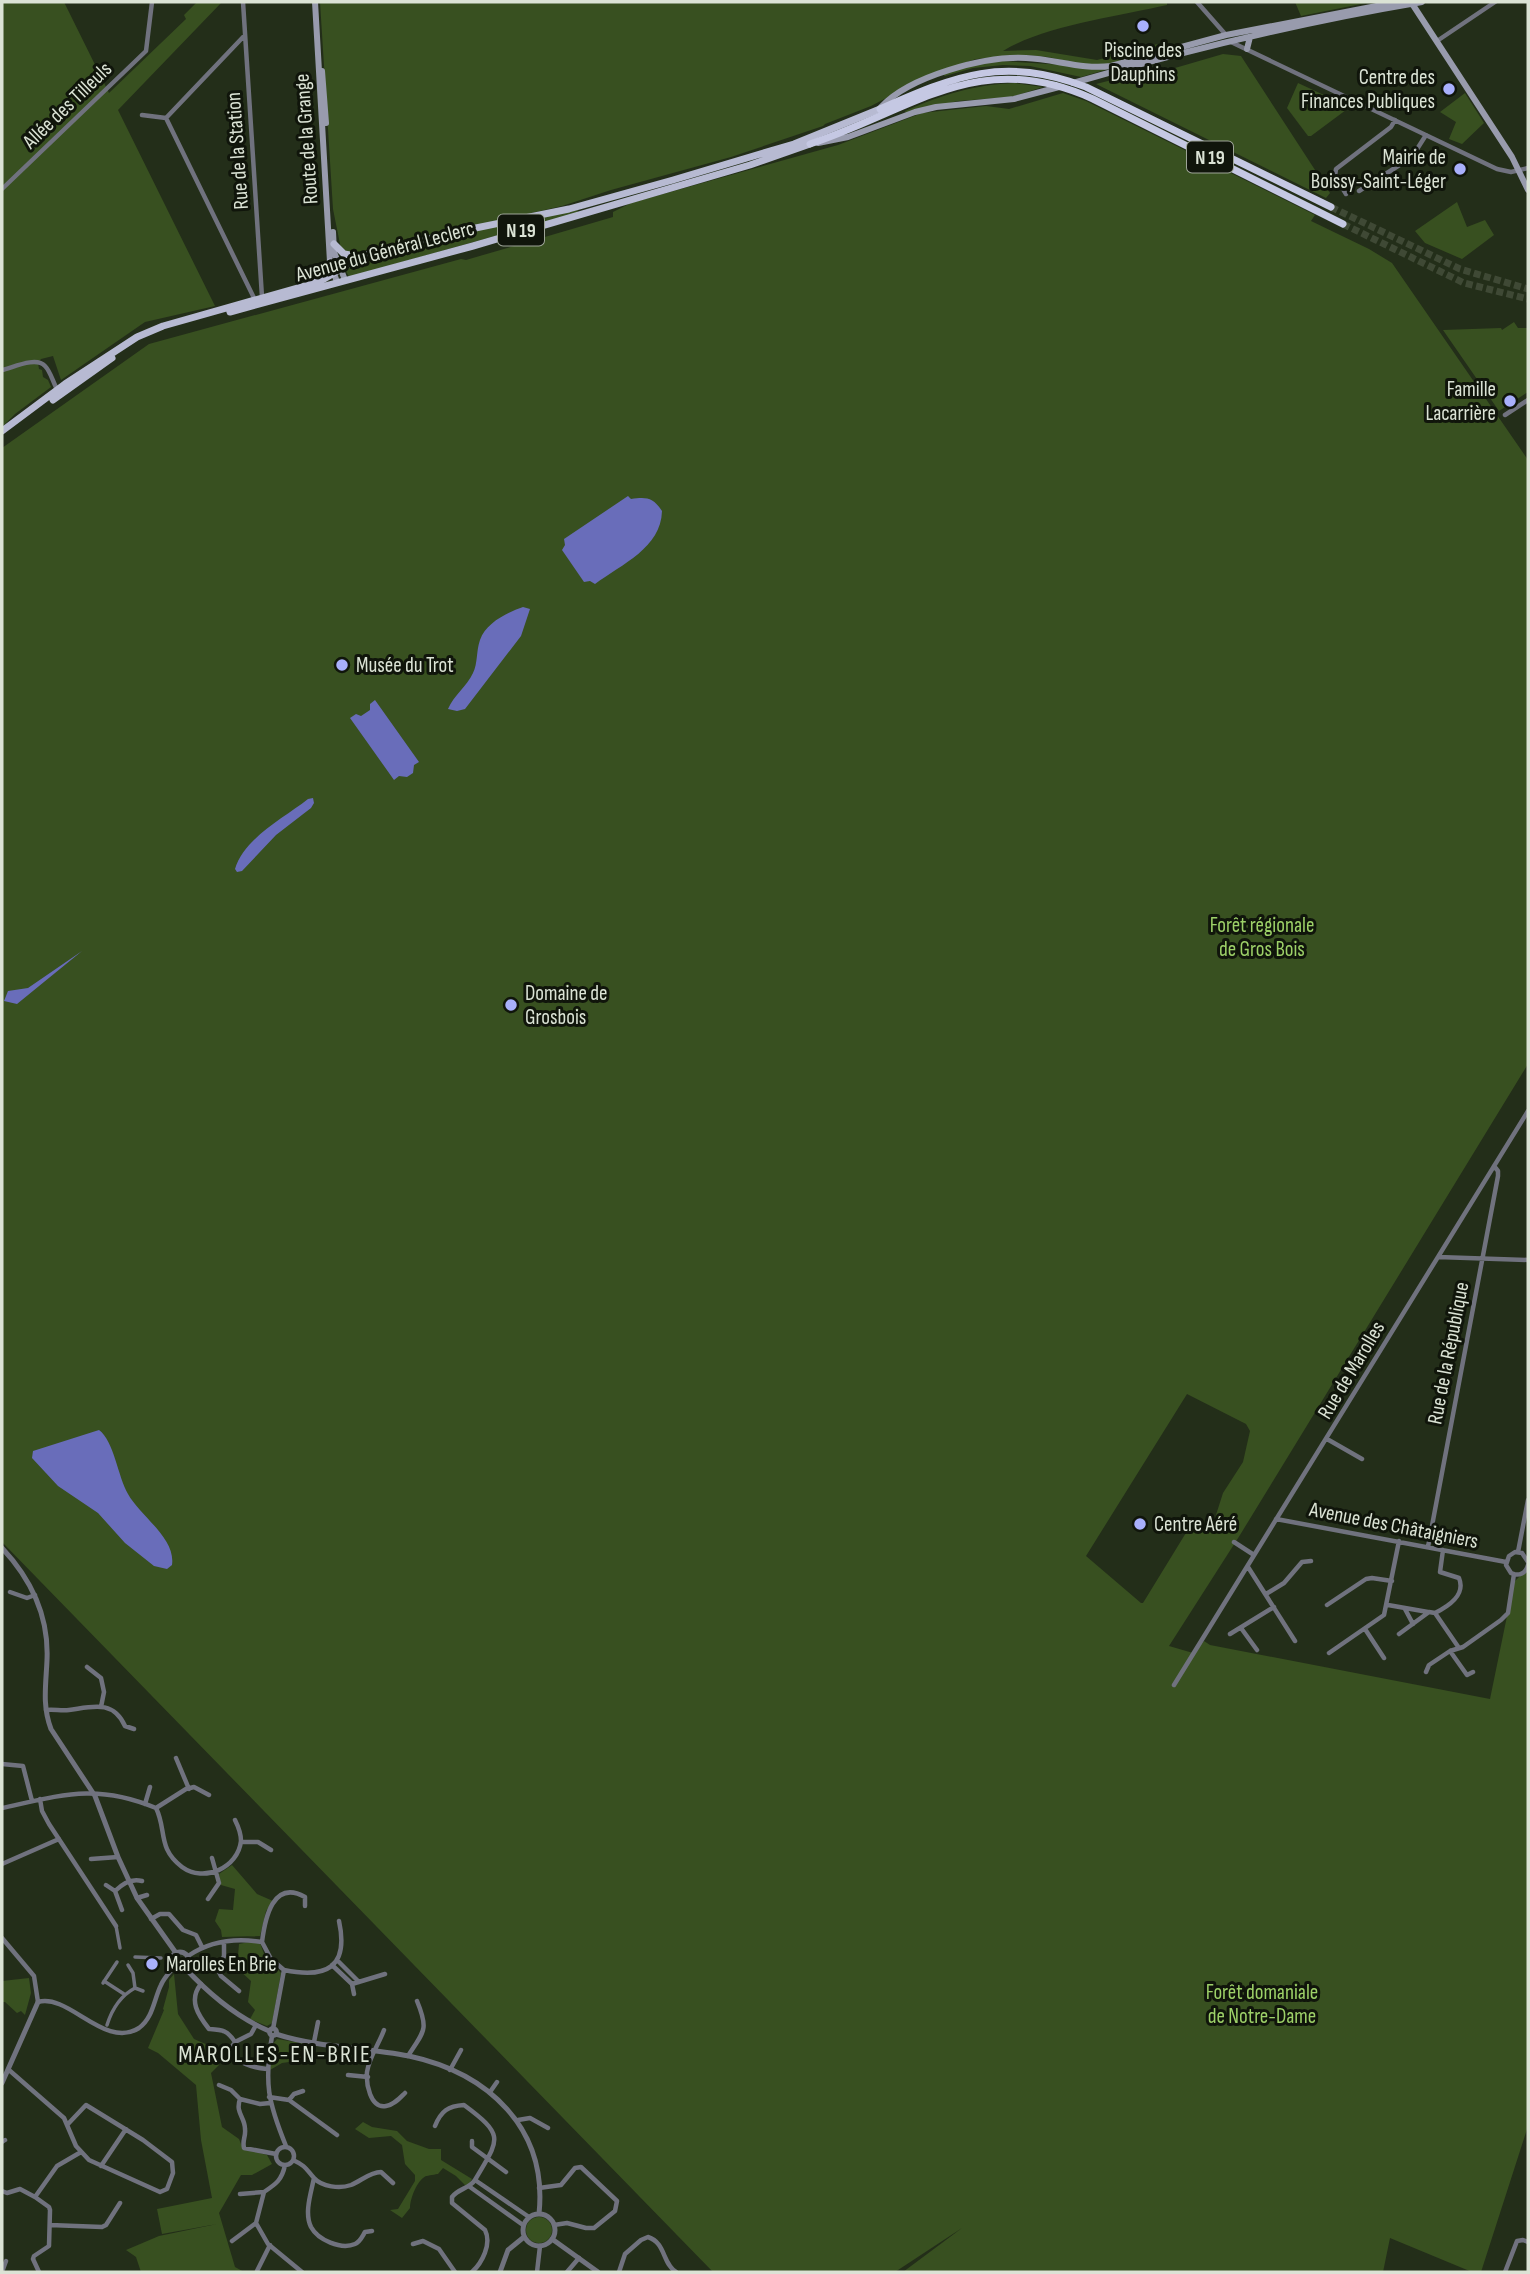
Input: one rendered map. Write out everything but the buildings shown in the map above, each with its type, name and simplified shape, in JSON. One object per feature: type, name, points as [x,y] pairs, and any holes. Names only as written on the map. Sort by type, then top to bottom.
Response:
[{"type":"highway","name":"N 19","points":[[880,109],[935,85],[977,73],[1010,71],[1051,76],[1086,86],[1331,207]]},
{"type":"highway","name":"N 19","points":[[810,144],[862,126],[962,84],[1006,78],[1038,81],[1067,87],[1093,99],[1343,224]]},
{"type":"main road","name":"Route de la Grange","points":[[317,2],[330,262],[336,270]]},
{"type":"main road","points":[[880,109],[893,97],[925,80],[972,63],[1026,58],[1100,67],[1397,2]]},
{"type":"main road","points":[[810,144],[848,137],[936,107],[1005,100],[1052,89],[1228,38],[1250,37],[1422,2]]},
{"type":"main road","points":[[1412,3],[1520,171],[1528,190]]},
{"type":"main road","points":[[1247,50],[1250,37]]},
{"type":"main road","name":"N 19","points":[[2,437],[106,356],[149,332],[324,279],[362,256],[456,232],[569,209],[697,173],[794,144],[880,109]]},
{"type":"main road","name":"Avenue du Général Leclerc","points":[[60,392],[117,354],[157,333],[473,246],[750,165],[810,144]]},
{"type":"main road","name":"Route de la Grange","points":[[331,244],[336,270]]},
{"type":"main road","points":[[331,244],[344,254],[362,256]]},
{"type":"main road","points":[[324,279],[330,262]]},
{"type":"main road","points":[[336,270],[341,281]]},
{"type":"main road","name":"N 19","points":[[2,431],[60,392]]},
{"type":"street","name":"Allée des Tilleuls","points":[[2,189],[146,51],[152,2]]},
{"type":"street","name":"Rue de la Station","points":[[243,2],[259,298]]},
{"type":"street","points":[[1197,2],[1228,38],[1247,50],[1501,170],[1520,171],[1528,168]]},
{"type":"street","points":[[1437,41],[1495,2]]},
{"type":"street","points":[[166,118],[245,34]]},
{"type":"street","points":[[142,115],[166,118]]},
{"type":"street","points":[[166,118],[259,298]]},
{"type":"street","points":[[1346,194],[1335,176],[1336,169],[1391,127],[1395,121]]},
{"type":"street","points":[[1359,191],[1412,157],[1426,135]]},
{"type":"street","points":[[2,370],[40,362],[60,392]]},
{"type":"street","points":[[1505,415],[1528,400]]},
{"type":"street","name":"Rue de Marolles","points":[[1174,1685],[1528,1111]]},
{"type":"street","name":"Rue de la République","points":[[1428,1547],[1499,1171],[1494,1167]]},
{"type":"street","points":[[1438,1256],[1528,1260]]},
{"type":"street","points":[[1327,1439],[1362,1460]]},
{"type":"street","points":[[1518,1552],[1528,1500]]},
{"type":"street","name":"Avenue des Châtaigniers","points":[[1276,1518],[1506,1562]]},
{"type":"street","points":[[1329,1653],[1384,1615],[1399,1541]]},
{"type":"street","points":[[1234,1542],[1254,1555]]},
{"type":"street","points":[[2,1548],[21,1570],[36,1595],[44,1620],[47,1647],[46,1710],[55,1735],[93,1793],[137,1898],[176,1953]]},
{"type":"street","points":[[1399,1634],[1453,1602],[1460,1591],[1459,1578],[1440,1572],[1443,1550]]},
{"type":"street","points":[[1518,1552],[1525,1555],[1528,1563],[1522,1574],[1514,1574],[1509,1571],[1506,1562],[1509,1556],[1518,1552]]},
{"type":"street","points":[[1266,1594],[1284,1583],[1302,1562],[1311,1561]]},
{"type":"street","points":[[1248,1567],[1296,1641]]},
{"type":"street","points":[[1426,1672],[1429,1665],[1459,1648],[1508,1613],[1514,1574]]},
{"type":"street","points":[[1327,1605],[1366,1579],[1392,1581]]},
{"type":"street","points":[[10,1592],[27,1598],[36,1595]]},
{"type":"street","points":[[1388,1605],[1432,1613],[1459,1648]]},
{"type":"street","points":[[1230,1634],[1274,1607]]},
{"type":"street","points":[[1405,1608],[1413,1624]]},
{"type":"street","points":[[1241,1627],[1257,1650]]},
{"type":"street","points":[[1365,1629],[1384,1658]]},
{"type":"street","points":[[1450,1651],[1467,1675],[1473,1672]]},
{"type":"street","points":[[87,1667],[101,1678],[104,1692],[101,1707]]},
{"type":"street","points":[[46,1710],[101,1707],[111,1710],[122,1718],[125,1726],[134,1729]]},
{"type":"street","points":[[176,1758],[189,1788]]},
{"type":"street","points":[[2,1764],[23,1766],[32,1801]]},
{"type":"street","points":[[145,1804],[150,1787]]},
{"type":"street","points":[[156,1808],[189,1788],[201,1789],[209,1795]]},
{"type":"street","points":[[2,1808],[69,1793],[126,1797],[156,1808],[161,1818],[162,1839],[175,1860],[194,1872],[207,1874],[226,1866],[233,1859],[241,1842],[235,1820]]},
{"type":"street","points":[[40,1799],[42,1811],[116,1926],[120,1948]]},
{"type":"street","points":[[2,1864],[59,1839]]},
{"type":"street","points":[[241,1842],[258,1842],[271,1850]]},
{"type":"street","points":[[91,1858],[118,1857]]},
{"type":"street","points":[[208,1899],[219,1883],[212,1858]]},
{"type":"street","points":[[114,1891],[136,1879],[142,1881]]},
{"type":"street","points":[[106,1885],[114,1891],[122,1910]]},
{"type":"street","points":[[305,1906],[305,1897],[289,1891],[281,1895],[268,1910],[262,1942],[271,1959],[284,1970],[315,1973],[332,1965],[343,1945],[339,1921]]},
{"type":"street","points":[[137,1898],[147,1895]]},
{"type":"street","points":[[151,1919],[169,1913],[183,1930],[196,1935],[202,1947]]},
{"type":"street","points":[[2,1938],[34,1976],[38,2002],[2,2082]]},
{"type":"street","points":[[188,1956],[202,1947],[224,1942],[262,1942]]},
{"type":"street","points":[[224,1942],[224,1956],[218,1970],[239,1992]]},
{"type":"street","points":[[38,2002],[44,2000],[60,2006],[112,2032],[127,2033],[137,2029],[148,2018],[161,1984],[174,1967],[172,1957],[182,1952],[188,1956],[189,1963],[185,1968],[181,1970],[174,1967]]},
{"type":"street","points":[[135,1957],[161,1958]]},
{"type":"street","points":[[337,1960],[359,1982]]},
{"type":"street","points":[[117,1962],[104,1982],[124,1994]]},
{"type":"street","points":[[128,1965],[133,1973],[135,1988]]},
{"type":"street","points":[[332,1965],[352,1984],[354,1994]]},
{"type":"street","points":[[185,1968],[224,2006],[273,2032],[314,2042],[408,2056],[450,2070],[489,2092],[518,2120],[533,2151],[540,2214]]},
{"type":"street","points":[[284,1970],[267,2069],[270,2100],[286,2146],[293,2151],[293,2160]]},
{"type":"street","points":[[352,1984],[385,1974]]},
{"type":"street","points":[[201,1984],[194,1998],[201,2019],[209,2029],[228,2032],[235,2042]]},
{"type":"street","points":[[135,1988],[143,1992]]},
{"type":"street","points":[[107,2025],[111,2012],[124,1994],[135,1988]]},
{"type":"street","points":[[408,2056],[424,2028],[425,2019],[417,2001]]},
{"type":"street","points":[[314,2042],[318,2022]]},
{"type":"street","points":[[256,2025],[251,2034],[235,2042],[230,2050],[234,2058],[254,2068],[267,2069]]},
{"type":"street","points":[[384,2030],[368,2077],[371,2098],[377,2105],[386,2106],[404,2093]]},
{"type":"street","points":[[450,2070],[461,2050]]},
{"type":"street","points":[[9,2070],[68,2124],[81,2152],[101,2166],[145,2187],[159,2192],[167,2189],[173,2173],[172,2162],[126,2129],[86,2105],[68,2124]]},
{"type":"street","points":[[348,2075],[368,2077]]},
{"type":"street","points":[[489,2092],[497,2082]]},
{"type":"street","points":[[219,2085],[231,2090],[240,2099],[260,2104],[270,2100],[289,2100],[337,2135]]},
{"type":"street","points":[[289,2100],[294,2094],[303,2091]]},
{"type":"street","points":[[240,2099],[237,2108],[245,2128],[242,2144],[244,2148],[276,2154]]},
{"type":"street","points":[[435,2126],[448,2108],[464,2105],[492,2129],[496,2136],[496,2143],[470,2187],[452,2197],[452,2203],[485,2230],[488,2236],[485,2251],[472,2272]]},
{"type":"street","points":[[518,2120],[530,2118],[548,2128]]},
{"type":"street","points":[[101,2166],[126,2129]]},
{"type":"street","points":[[472,2141],[472,2147],[506,2172]]},
{"type":"street","points":[[276,2154],[286,2146]]},
{"type":"street","points":[[35,2197],[57,2166],[81,2152]]},
{"type":"street","points":[[276,2154],[279,2163],[285,2165]]},
{"type":"street","points":[[240,2194],[264,2192],[277,2184],[285,2165],[293,2160]]},
{"type":"street","points":[[293,2160],[304,2165],[314,2179],[340,2188],[374,2172],[381,2172],[393,2183]]},
{"type":"street","points":[[539,2188],[561,2185],[573,2169],[581,2166],[618,2201],[615,2211],[594,2228],[567,2223],[554,2225]]},
{"type":"street","points":[[314,2179],[308,2215],[311,2227],[316,2233],[334,2244],[349,2246],[358,2242],[365,2232],[372,2231]]},
{"type":"street","points":[[475,2180],[529,2217]]},
{"type":"street","points":[[470,2187],[523,2225]]},
{"type":"street","points":[[2,2191],[7,2193],[20,2189],[49,2207],[49,2246],[33,2259],[39,2272]]},
{"type":"street","points":[[232,2241],[256,2223],[264,2192]]},
{"type":"street","points":[[50,2225],[102,2227],[120,2203]]},
{"type":"street","points":[[540,2214],[547,2216],[554,2225],[552,2239],[540,2246],[530,2244],[524,2236],[523,2225],[529,2217],[540,2214]]},
{"type":"street","points":[[256,2223],[270,2245],[302,2272]]},
{"type":"street","points":[[500,2272],[508,2250],[524,2236]]},
{"type":"street","points":[[619,2272],[623,2257],[648,2237],[661,2246],[671,2269],[676,2272]]},
{"type":"street","points":[[552,2239],[598,2272]]},
{"type":"street","points":[[413,2244],[423,2241],[435,2246],[455,2272]]},
{"type":"street","points":[[1505,2272],[1517,2241],[1528,2242]]},
{"type":"street","points":[[257,2271],[270,2245]]},
{"type":"street","points":[[537,2272],[540,2246]]},
{"type":"street","points":[[567,2272],[579,2258]]},
{"type":"street","points":[[2,2272],[6,2261]]},
{"type":"green space","points":[[2,2],[64,2],[109,93],[186,19],[184,15],[197,2],[222,2],[118,110],[215,306],[145,322],[61,380],[53,356],[41,359],[38,363],[39,369],[51,387],[2,427]]},
{"type":"green space","points":[[320,2],[1167,2],[1167,5],[1060,28],[1003,51],[1036,50],[1097,60],[1165,42],[1166,49],[1113,64],[1081,64],[1026,55],[976,59],[936,72],[871,106],[823,126],[731,157],[562,206],[358,252],[346,252],[341,249],[333,209]]},
{"type":"green space","points":[[1295,2],[1371,2],[1301,16]]},
{"type":"green space","points":[[1223,54],[1241,56],[1330,193],[1326,198],[1096,84],[1155,69],[1175,68]]},
{"type":"green space","points":[[1002,61],[1112,68],[1081,77],[1030,66],[1003,65],[973,68],[945,76],[942,74],[971,65]]},
{"type":"green space","points":[[1015,83],[1043,87],[1011,97],[958,101],[906,113],[905,111],[959,91]]},
{"type":"green space","points":[[1298,83],[1350,107],[1308,136],[1287,108]]},
{"type":"green space","name":"Domaine de Grosbois","points":[[1063,93],[1086,101],[1315,215],[1311,221],[1392,263],[1528,460],[1528,1064],[1240,1535],[1169,1646],[1193,1653],[1204,1641],[1210,1645],[1490,1699],[1514,1582],[1528,1568],[1528,2126],[1481,2272],[1472,2272],[1390,2238],[1383,2272],[903,2272],[962,2228],[895,2272],[713,2272],[2,1542],[2,448],[149,344],[461,259],[466,260],[613,217],[613,212],[631,203],[838,145],[922,113],[986,106],[1009,109]],"holes":[[[1187,1394],[1246,1424],[1250,1431],[1243,1462],[1223,1493],[1215,1518],[1205,1532],[1192,1523],[1141,1603],[1086,1556]]]},
{"type":"green space","points":[[1465,93],[1484,123],[1462,144],[1449,139],[1456,122],[1440,112]]},
{"type":"green space","points":[[1457,202],[1467,227],[1485,220],[1494,235],[1462,259],[1425,243],[1415,231]]},
{"type":"green space","points":[[578,210],[577,213],[349,277],[345,269],[356,263],[466,232]]},
{"type":"green space","points":[[1514,322],[1518,328],[1528,328],[1528,392],[1499,411],[1443,330],[1502,330]]},
{"type":"green space","points":[[232,1865],[257,1894],[273,1901],[266,1911],[260,1936],[222,1937],[215,1921],[219,1909],[233,1910],[235,1889],[221,1885],[219,1874]]},
{"type":"green space","points":[[260,1943],[264,1954],[281,1973],[272,2023],[267,2026],[250,2019],[255,2010],[248,2002],[251,1981],[237,1968],[239,1944]]},
{"type":"green space","points":[[174,1974],[178,2014],[194,2039],[217,2049],[219,2065],[211,2073],[222,2127],[239,2139],[243,2149],[267,2155],[272,2164],[252,2175],[241,2175],[219,2213],[235,2267],[244,2272],[141,2272],[136,2257],[126,2250],[159,2236],[217,2224],[162,2234],[157,2209],[212,2198],[201,2140],[196,2085],[158,2053],[148,2048],[164,2010],[169,1980]]},
{"type":"green space","points":[[29,1978],[31,1993],[25,2015],[21,2011],[17,2013],[2,2002],[2,1981]]},
{"type":"green space","points":[[277,2039],[307,2044],[295,2050],[289,2062],[270,2070],[272,2045]]},
{"type":"green space","points":[[363,2122],[372,2127],[397,2131],[407,2141],[429,2149],[441,2149],[441,2160],[472,2179],[467,2187],[443,2168],[438,2174],[426,2176],[417,2186],[410,2208],[402,2218],[390,2210],[398,2209],[415,2181],[415,2175],[405,2164],[402,2145],[391,2136],[369,2138],[355,2129]]},
{"type":"green space","points":[[539,2217],[548,2221],[552,2230],[548,2239],[539,2243],[530,2239],[526,2230],[530,2221]]},
{"type":"water","points":[[628,496],[631,499],[649,499],[662,511],[655,535],[638,554],[595,584],[584,582],[562,550],[564,539]]},
{"type":"water","points":[[523,607],[530,609],[521,636],[465,709],[448,709],[473,673],[483,634],[492,624]]},
{"type":"water","points":[[375,700],[419,762],[414,765],[413,773],[407,777],[399,776],[394,780],[350,718],[356,714],[361,716],[370,710],[370,704]]},
{"type":"water","points":[[313,798],[311,808],[276,835],[242,871],[237,872],[235,869],[240,858],[256,838]]},
{"type":"water","points":[[82,951],[17,1004],[4,1001],[8,991],[28,988]]},
{"type":"water","points":[[99,1430],[108,1442],[128,1494],[163,1536],[168,1546],[172,1565],[167,1569],[154,1566],[125,1543],[98,1513],[58,1486],[32,1458],[33,1451]]},
{"type":"tunnel","points":[[1331,207],[1460,269],[1528,289]]},
{"type":"tunnel","points":[[1343,224],[1464,283],[1528,299]]},
{"type":"place","name":"Piscine des Dauphins","points":[[1143,26]]},
{"type":"place","name":"Centre des Finances Publiques","points":[[1449,89]]},
{"type":"place","name":"Mairie de Boissy-Saint-Léger","points":[[1460,169]]},
{"type":"place","name":"Famille Lacarrière","points":[[1510,401]]},
{"type":"place","name":"Musée du Trot","points":[[342,665]]},
{"type":"place","name":"Domaine de Grosbois","points":[[511,1005]]},
{"type":"place","name":"Centre Aéré","points":[[1140,1524]]},
{"type":"place","name":"Marolles En Brie","points":[[152,1964]]},
{"type":"district","name":"MAROLLES-EN-BRIE","points":[[275,2054]]},
{"type":"park label","name":"Forêt régionale de Gros Bois","points":[[1262,937]]},
{"type":"park label","name":"Forêt domaniale de Notre-Dame","points":[[1262,2004]]}]
